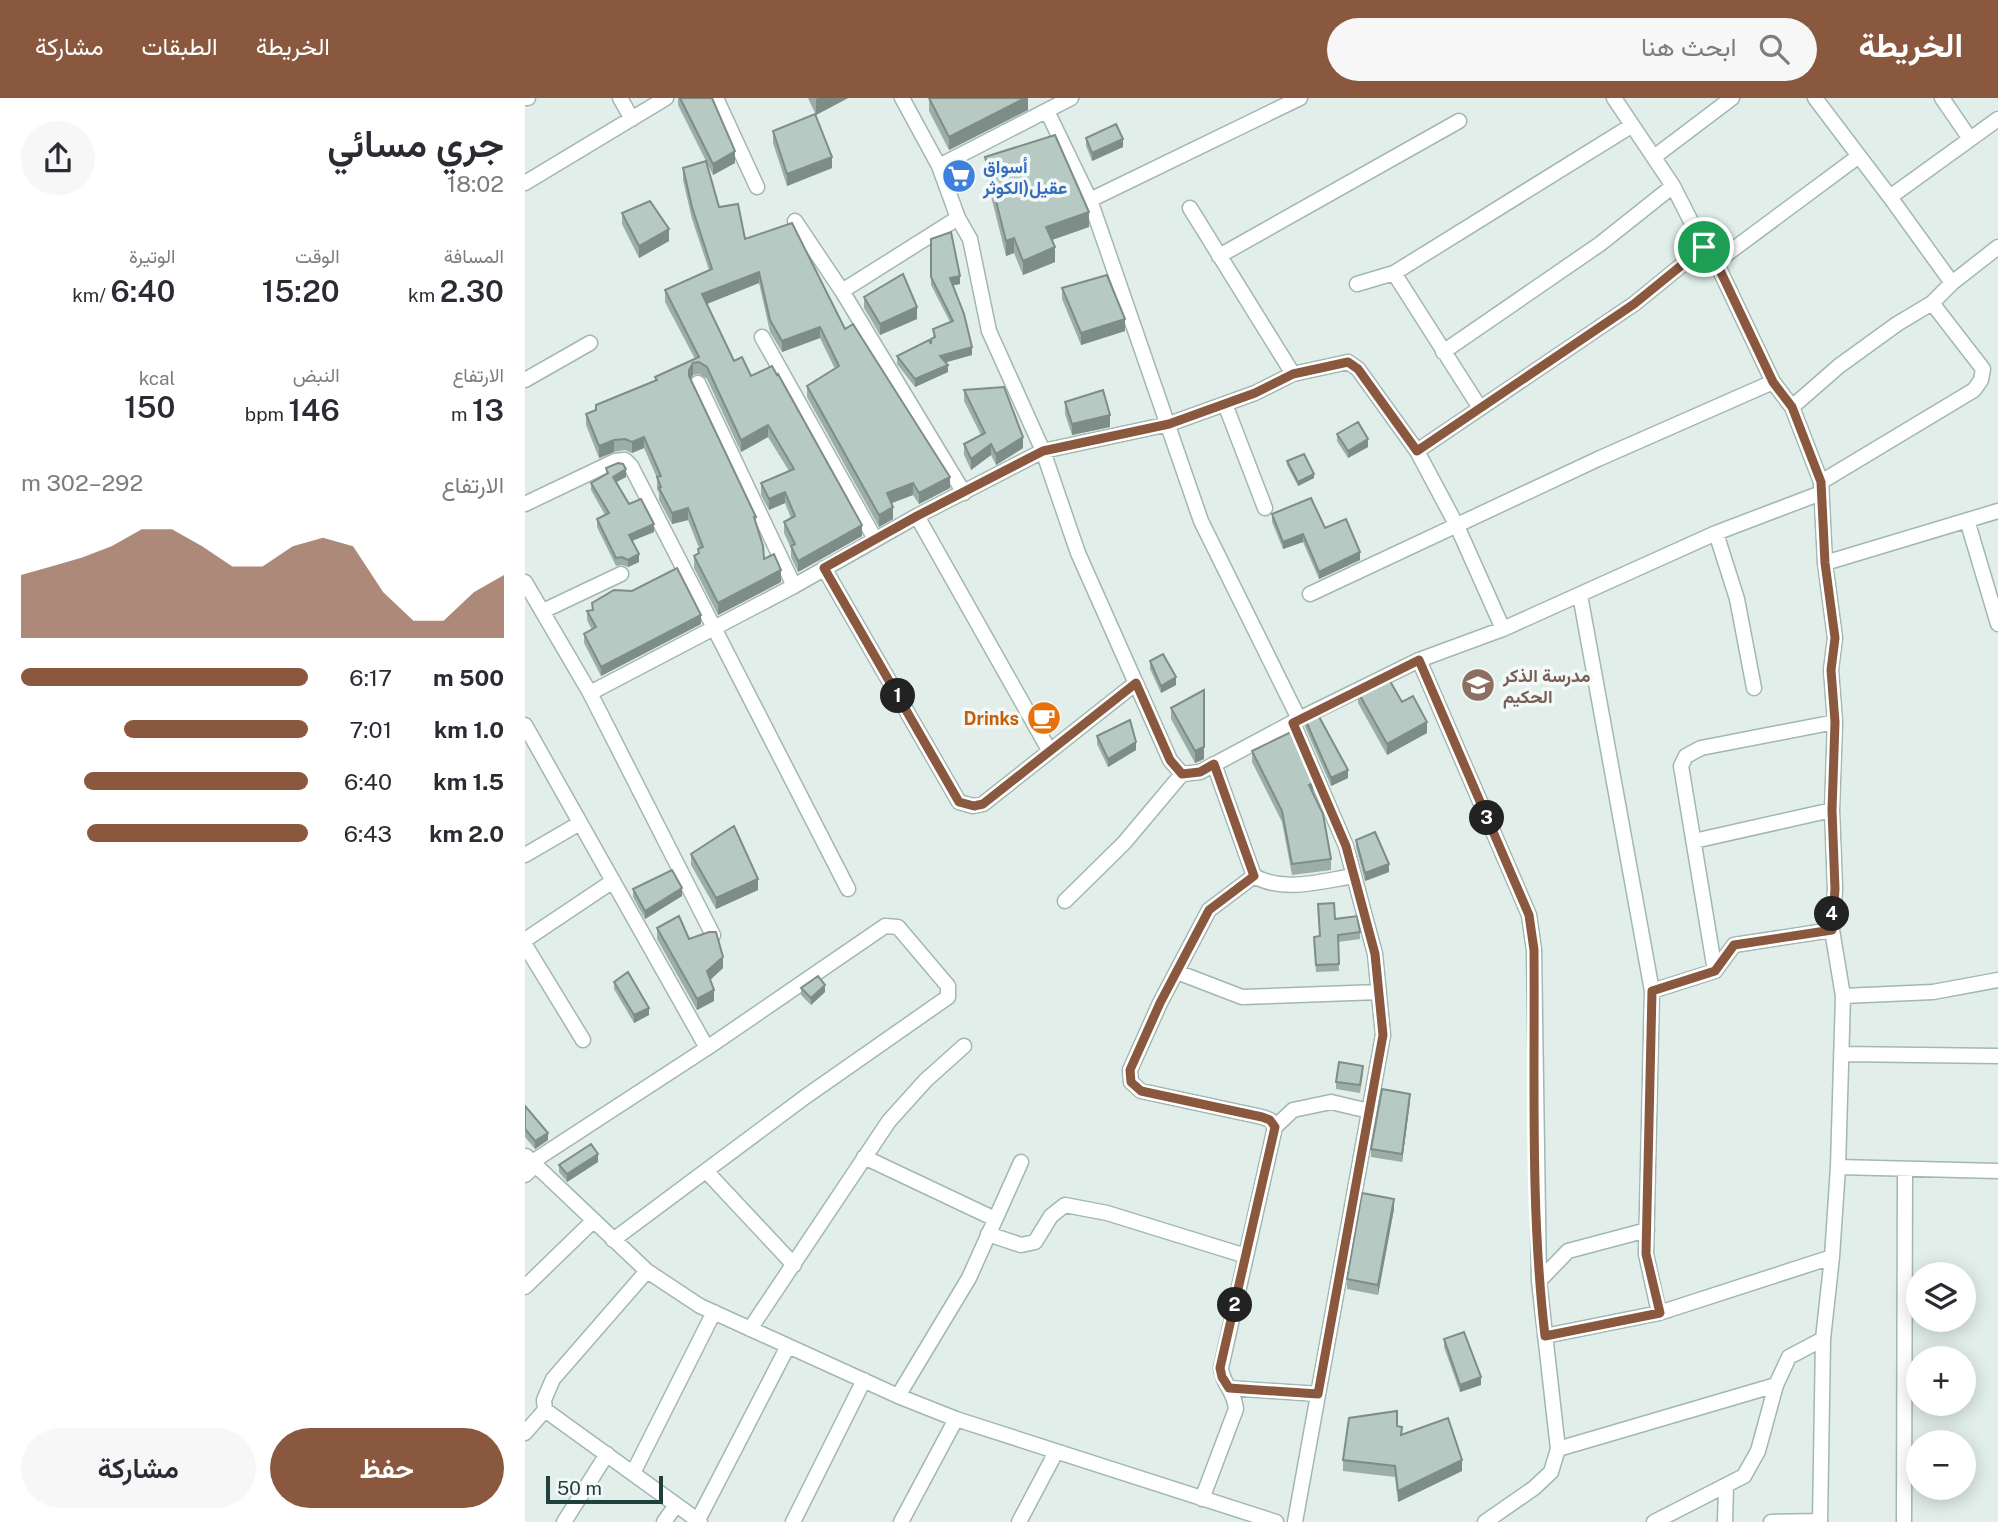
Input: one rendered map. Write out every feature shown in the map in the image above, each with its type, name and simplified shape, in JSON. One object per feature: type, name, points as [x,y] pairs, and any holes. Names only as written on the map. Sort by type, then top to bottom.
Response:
[{"type":"street","points":[[620,98],[632,119]]},
{"type":"street","points":[[525,183],[666,98]]},
{"type":"street","points":[[716,98],[757,187]]},
{"type":"street","points":[[902,98],[939,166],[958,218],[970,239],[989,331],[1043,451],[1078,553],[1170,760],[1182,774]]},
{"type":"street","points":[[939,166],[1071,98]]},
{"type":"street","points":[[1090,200],[1300,98]]},
{"type":"street","points":[[1614,98],[1673,186],[1704,247],[1716,262],[1773,382],[1792,407],[1821,487],[1825,563],[1835,638],[1831,670],[1835,722],[1832,810],[1835,889],[1832,930],[1843,996],[1839,1167],[1823,1339],[1820,1521],[1771,1522]]},
{"type":"street","points":[[1654,157],[1733,98]]},
{"type":"street","points":[[1942,98],[1970,139]]},
{"type":"street","points":[[1818,99],[1952,283]]},
{"type":"street","points":[[1047,111],[1090,200],[1201,521],[1296,721],[1346,846],[1375,954],[1383,1035],[1295,1522]]},
{"type":"street","points":[[1890,197],[1998,119]]},
{"type":"street","points":[[1219,256],[1459,121]]},
{"type":"street","points":[[1357,284],[1394,273],[1631,126]]},
{"type":"street","points":[[1716,262],[1859,156]]},
{"type":"street","points":[[1443,352],[1600,244],[1673,186]]},
{"type":"street","points":[[1190,208],[1293,374]]},
{"type":"street","points":[[842,291],[958,218]]},
{"type":"street","points":[[795,221],[842,291],[964,493]]},
{"type":"street","points":[[1417,451],[1634,304],[1704,247]]},
{"type":"street","points":[[1792,407],[1839,366],[1897,324],[1932,303],[1952,283],[1998,247]]},
{"type":"street","points":[[1394,273],[1480,408]]},
{"type":"street","points":[[1065,901],[1124,843],[1182,774],[1200,772],[1419,660],[1503,629],[1821,487],[1974,390],[1981,380],[1983,369],[1932,303]]},
{"type":"street","points":[[762,337],[875,539]]},
{"type":"street","points":[[525,380],[590,342]]},
{"type":"street","points":[[590,693],[1043,451],[1169,424],[1225,404],[1293,374],[1348,362],[1358,369],[1417,451],[1457,526],[1503,629]]},
{"type":"street","points":[[1310,594],[1598,459],[1773,382]]},
{"type":"street","points":[[698,383],[794,586]]},
{"type":"street","points":[[1225,404],[1265,508]]},
{"type":"street","points":[[525,504],[615,461],[625,460],[631,466],[848,889]]},
{"type":"street","points":[[1825,563],[1998,511]]},
{"type":"street","points":[[917,516],[1049,750]]},
{"type":"street","points":[[1967,520],[1998,624]]},
{"type":"street","points":[[1716,533],[1737,599],[1754,688]]},
{"type":"street","points":[[824,568],[959,802],[974,806],[983,804],[1136,683]]},
{"type":"street","points":[[543,611],[621,574]]},
{"type":"street","points":[[525,582],[590,693],[713,935]]},
{"type":"street","points":[[1580,595],[1652,991],[1646,1254],[1660,1313]]},
{"type":"street","points":[[1419,660],[1529,915],[1534,950],[1539,1281],[1558,1449],[1551,1472],[1485,1522]]},
{"type":"street","points":[[1715,971],[1681,766],[1686,756],[1701,748],[1835,722]]},
{"type":"street","points":[[525,725],[706,1048]]},
{"type":"street","points":[[1214,764],[1254,876],[1282,886],[1354,876]]},
{"type":"street","points":[[1694,841],[1832,810]]},
{"type":"street","points":[[525,855],[580,823]]},
{"type":"street","points":[[1254,876],[1209,910],[1160,1003],[1130,1070],[1131,1082],[1141,1091],[1262,1117],[1270,1120],[1275,1127]]},
{"type":"street","points":[[583,1040],[525,942],[613,881]]},
{"type":"street","points":[[614,1240],[805,1097],[948,997],[948,986],[898,927],[885,926],[529,1164],[647,1271],[700,1306],[898,1396],[956,1419],[1202,1499],[1253,1519],[1276,1522]]},
{"type":"street","points":[[1652,991],[1715,971],[1734,945],[1832,930]]},
{"type":"street","points":[[1177,972],[1242,997],[1379,992]]},
{"type":"street","points":[[1843,996],[1933,992],[1998,980]]},
{"type":"street","points":[[750,1329],[889,1121],[926,1080],[964,1046]]},
{"type":"street","points":[[1841,1054],[1998,1056]]},
{"type":"street","points":[[1202,1499],[1236,1409],[1235,1395],[1222,1377],[1220,1368],[1275,1127],[1293,1110],[1331,1102],[1369,1111]]},
{"type":"street","points":[[864,1157],[995,1219]]},
{"type":"street","points":[[898,1396],[969,1278],[1021,1162]]},
{"type":"street","points":[[1839,1167],[1998,1171]]},
{"type":"street","points":[[1904,1522],[1905,1169]]},
{"type":"street","points":[[707,1172],[794,1265]]},
{"type":"street","points":[[988,1234],[1021,1245],[1035,1242],[1051,1216],[1065,1205],[1107,1213],[1246,1256]]},
{"type":"street","points":[[525,1287],[593,1221]]},
{"type":"street","points":[[1539,1281],[1568,1251],[1647,1230]]},
{"type":"street","points":[[1545,1336],[1660,1313],[1832,1257]]},
{"type":"street","points":[[525,1433],[545,1410],[544,1400],[553,1379],[647,1271]]},
{"type":"street","points":[[633,1473],[714,1312]]},
{"type":"street","points":[[1654,1522],[1744,1476],[1758,1451],[1776,1385],[1789,1357],[1823,1339]]},
{"type":"street","points":[[545,1410],[699,1521],[788,1346]]},
{"type":"street","points":[[793,1522],[864,1380]]},
{"type":"street","points":[[1558,1449],[1776,1385]]},
{"type":"street","points":[[1229,1388],[1318,1394]]},
{"type":"street","points":[[901,1522],[956,1419]]},
{"type":"street","points":[[1019,1522],[1056,1452]]},
{"type":"street","points":[[564,1522],[607,1454]]},
{"type":"street","points":[[1725,1522],[1726,1485]]},
{"type":"street","points":[[1684,1522],[1685,1505]]},
{"type":"street","points":[[664,1522],[676,1506]]},
{"type":"building","points":[[680,98],[712,98],[735,151],[713,164]]},
{"type":"building","points":[[929,98],[1025,98],[949,137]]},
{"type":"building","points":[[815,114],[832,157],[787,174],[773,131]]},
{"type":"building","points":[[1116,124],[1123,139],[1092,153],[1086,138]]},
{"type":"building","points":[[1055,135],[1089,212],[1046,227],[1055,247],[1023,261],[1014,238],[1006,241],[985,157]]},
{"type":"building","points":[[706,161],[719,207],[738,204],[745,239],[792,223],[845,329],[853,324],[950,477],[919,493],[913,483],[887,493],[893,507],[879,515],[807,386],[839,366],[820,327],[782,341],[770,320],[759,272],[702,294],[734,361],[742,357],[751,376],[772,366],[778,374],[862,525],[798,561],[791,546],[795,544],[784,522],[795,516],[785,492],[769,499],[761,483],[794,469],[768,425],[741,440],[707,367],[699,362],[693,363],[689,376],[756,517],[764,559],[774,554],[781,570],[718,603],[694,556],[699,553],[698,549],[703,547],[688,508],[672,513],[659,488],[661,487],[657,477],[661,476],[644,437],[632,442],[625,439],[614,440],[599,446],[586,414],[596,410],[596,405],[657,380],[655,377],[699,357],[665,290],[712,269],[692,207],[683,168]]},
{"type":"building","points":[[650,201],[669,229],[639,246],[622,213]]},
{"type":"building","points":[[951,232],[960,276],[950,278],[964,314],[972,347],[940,356],[948,365],[915,379],[897,356],[929,340],[931,344],[931,339],[935,337],[933,329],[953,321],[931,277],[931,239]]},
{"type":"building","points":[[903,274],[917,307],[880,324],[864,297]]},
{"type":"building","points":[[1107,275],[1125,319],[1081,333],[1062,288]]},
{"type":"building","points":[[1004,387],[1023,437],[996,454],[991,444],[971,459],[964,444],[985,433],[964,390]]},
{"type":"building","points":[[1103,390],[1110,415],[1072,424],[1065,402]]},
{"type":"building","points":[[1358,422],[1368,439],[1348,451],[1337,434]]},
{"type":"building","points":[[1304,454],[1314,474],[1298,482],[1287,461]]},
{"type":"building","points":[[618,463],[623,464],[626,469],[613,477],[629,504],[641,499],[654,524],[629,535],[639,554],[628,560],[616,558],[597,519],[609,513],[591,483],[608,473],[606,468]]},
{"type":"building","points":[[1311,498],[1325,528],[1346,519],[1360,552],[1319,572],[1303,534],[1283,542],[1272,514]]},
{"type":"building","points":[[677,568],[701,615],[601,667],[584,634],[596,627],[587,611],[593,610],[592,603],[614,590],[632,591]]},
{"type":"building","points":[[1163,654],[1176,677],[1161,686],[1150,661]]},
{"type":"building","points":[[1387,676],[1402,702],[1413,696],[1427,722],[1387,744],[1358,692]]},
{"type":"building","points":[[1204,690],[1204,747],[1195,751],[1171,708]]},
{"type":"building","points":[[1317,713],[1348,770],[1331,778],[1305,719]]},
{"type":"building","points":[[1130,720],[1136,742],[1108,759],[1097,736]]},
{"type":"building","points":[[1291,732],[1313,783],[1309,785],[1323,814],[1331,859],[1292,864],[1282,811],[1252,751]]},
{"type":"building","points":[[734,826],[758,879],[716,898],[691,854]]},
{"type":"building","points":[[1375,832],[1389,864],[1365,873],[1356,840]]},
{"type":"building","points":[[672,870],[682,888],[645,911],[633,889]]},
{"type":"building","points":[[1334,903],[1335,919],[1357,916],[1360,932],[1338,935],[1339,964],[1316,965],[1314,937],[1320,936],[1318,904]]},
{"type":"building","points":[[679,916],[689,939],[716,932],[723,957],[707,971],[714,990],[697,999],[657,928]]},
{"type":"building","points":[[628,972],[649,1008],[634,1015],[614,982]]},
{"type":"building","points":[[818,976],[825,985],[811,998],[801,988]]},
{"type":"building","points":[[1339,1062],[1363,1066],[1360,1085],[1336,1082]]},
{"type":"building","points":[[1382,1089],[1410,1094],[1402,1154],[1371,1149]]},
{"type":"building","points":[[525,1106],[548,1133],[535,1141],[525,1129]]},
{"type":"building","points":[[591,1144],[598,1154],[567,1174],[559,1165]]},
{"type":"building","points":[[1362,1193],[1394,1199],[1378,1285],[1347,1279]]},
{"type":"building","points":[[1464,1332],[1481,1377],[1460,1385],[1444,1339]]},
{"type":"building","points":[[1397,1411],[1397,1426],[1402,1427],[1401,1435],[1448,1418],[1462,1460],[1398,1491],[1395,1466],[1343,1460],[1349,1418]]},
{"type":"place","name":"أسواق عقيل(الكوثر","points":[[959,176]]},
{"type":"place","name":"مدرسة الذكر الحكيم","points":[[1478,685]]},
{"type":"place","name":"Drinks","points":[[1044,718]]},
{"type":"route","points":[[1704,247],[1716,262],[1773,382],[1792,407],[1821,482],[1825,563],[1835,638],[1831,670],[1835,722],[1832,810],[1835,889],[1832,930],[1734,945],[1715,971],[1652,991],[1646,1254],[1660,1313],[1545,1336],[1537,1233],[1534,950],[1529,915],[1419,660],[1293,723],[1346,846],[1375,954],[1383,1035],[1318,1394],[1229,1388],[1220,1368],[1275,1127],[1270,1120],[1262,1117],[1141,1091],[1131,1082],[1130,1070],[1160,1003],[1209,910],[1254,876],[1214,764],[1200,772],[1182,774],[1170,760],[1136,683],[983,804],[974,806],[959,802],[824,568],[1043,451],[1169,424],[1255,393],[1293,374],[1348,362],[1358,369],[1417,451],[1634,304],[1704,247]]}]
